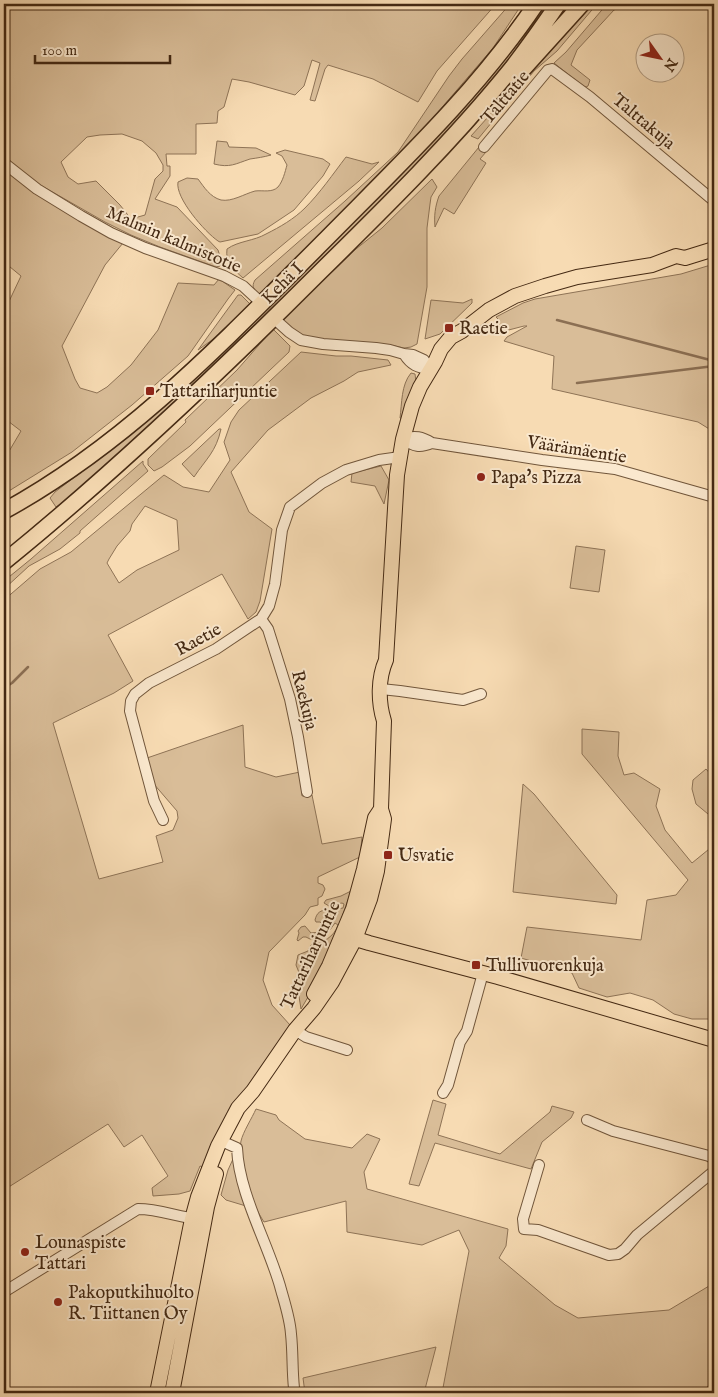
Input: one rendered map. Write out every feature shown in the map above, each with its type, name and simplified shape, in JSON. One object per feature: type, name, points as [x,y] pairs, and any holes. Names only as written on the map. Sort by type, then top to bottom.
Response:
[{"type":"highway","name":"Kehä I","points":[[4,511],[57,479],[104,445],[204,360],[436,127],[497,58],[536,4]]},
{"type":"highway","name":"Kehä I","points":[[4,562],[94,487],[178,410],[304,289],[440,151],[474,113],[512,68],[558,4]]},
{"type":"highway","points":[[440,151],[471,126],[582,4]]},
{"type":"main road","name":"Tattariharjuntie","points":[[172,1393],[198,1219],[198,1197],[218,1146],[238,1108],[253,1091],[295,1030],[329,966],[349,937],[375,818],[381,808],[384,721],[380,708],[385,690],[382,670],[386,660],[397,476],[403,439],[412,406],[420,387],[441,349],[451,337],[462,332],[489,310],[515,296],[577,277],[652,265],[676,256],[685,258],[714,248]]},
{"type":"main road","points":[[349,937],[714,1040]]},
{"type":"main road","name":"Tattariharjuntie","points":[[157,1393],[198,1219],[228,1144],[253,1091]]},
{"type":"street","name":"Talttatie","points":[[484,147],[548,70],[552,69]]},
{"type":"street","name":"Talttakuja","points":[[552,69],[590,97],[714,201]]},
{"type":"street","name":"Malmin kalmistotie","points":[[4,163],[37,189],[111,233],[145,248],[224,276],[242,286],[256,298]]},
{"type":"street","points":[[280,322],[288,332],[301,340],[323,344],[390,350],[413,355],[433,365]]},
{"type":"street","name":"Väärämäentie","points":[[403,439],[411,445],[422,447],[432,443],[615,469],[714,497]]},
{"type":"street","points":[[262,619],[269,606],[275,584],[282,530],[290,507],[322,483],[346,470],[379,460],[400,457]]},
{"type":"street","name":"Raekuja","points":[[262,619],[268,629],[290,699],[307,792]]},
{"type":"street","name":"Raetie","points":[[163,820],[154,801],[130,711],[131,701],[139,690],[149,683],[216,649],[262,619]]},
{"type":"street","points":[[385,690],[463,700],[481,694]]},
{"type":"street","points":[[443,1093],[448,1085],[460,1042],[467,1031],[482,973]]},
{"type":"street","points":[[295,1030],[306,1037],[346,1050]]},
{"type":"street","points":[[587,1120],[613,1131],[709,1156],[714,1160]]},
{"type":"street","points":[[228,1144],[237,1148],[238,1164],[245,1188],[280,1284],[291,1333],[294,1388]]},
{"type":"street","points":[[539,1165],[523,1219],[524,1229],[538,1230],[609,1255],[618,1254],[625,1249],[638,1235],[714,1171]]},
{"type":"street","points":[[4,1292],[138,1209],[156,1210],[198,1219]]},
{"type":"shaded area","points":[[4,4],[496,4],[437,71],[418,102],[373,79],[328,65],[315,101],[310,100],[320,63],[312,60],[304,86],[295,95],[232,79],[224,107],[218,111],[217,123],[196,124],[196,154],[166,154],[167,166],[170,166],[170,176],[155,199],[177,207],[218,250],[222,263],[220,266],[216,267],[160,247],[105,222],[35,182],[4,158]],"holes":[[[122,134],[142,141],[156,153],[163,165],[163,171],[155,179],[145,215],[131,219],[96,181],[78,184],[68,177],[61,162],[87,137]]]},
{"type":"shaded area","points":[[510,4],[522,4],[493,48],[401,155],[259,295],[254,288],[255,280],[398,152],[449,76]]},
{"type":"shaded area","points":[[545,4],[551,4],[505,66],[443,138],[351,232],[160,418],[71,497],[56,507],[50,498],[55,492],[138,429],[177,395],[463,108],[502,63]]},
{"type":"shaded area","points":[[589,4],[597,4],[557,51],[534,71],[478,139],[471,136]]},
{"type":"shaded area","points":[[607,4],[628,4],[614,10],[577,50],[571,65],[590,80],[586,87],[554,63],[566,52]]},
{"type":"shaded area","points":[[217,141],[227,142],[229,147],[256,148],[271,155],[236,164],[214,164]]},
{"type":"shaded area","points":[[479,147],[486,152],[480,159],[486,163],[454,214],[444,208],[435,227],[435,212],[439,196]]},
{"type":"shaded area","points":[[285,150],[323,159],[330,164],[323,176],[294,210],[258,234],[220,242],[212,237],[199,223],[181,197],[178,182],[187,178],[198,179],[210,194],[221,200],[234,199],[255,191],[276,189],[284,176],[287,165],[282,156],[276,153]]},
{"type":"shaded area","points":[[346,157],[372,164],[379,162],[243,278],[233,269],[227,258],[227,249],[282,226],[296,216],[316,196]]},
{"type":"shaded area","points":[[4,169],[123,243],[105,265],[62,346],[80,388],[97,393],[107,387],[131,365],[158,330],[178,283],[214,285],[219,279],[235,290],[188,356],[132,405],[72,452],[4,494],[4,456],[8,453],[21,431],[4,418],[4,312],[21,276],[4,262]]},
{"type":"shaded area","points":[[432,179],[437,187],[431,197],[430,204],[427,228],[427,287],[417,344],[404,348],[390,345],[307,338],[292,330],[283,319]]},
{"type":"shaded area","points":[[714,264],[714,432],[698,422],[552,389],[554,356],[504,341],[507,337],[527,326],[501,332],[486,331],[499,320],[496,317],[535,299],[681,274]]},
{"type":"shaded area","points":[[238,295],[241,295],[250,304],[219,335],[198,350]]},
{"type":"shaded area","points":[[472,299],[472,303],[440,334],[425,339],[431,300],[463,303]]},
{"type":"shaded area","points":[[273,329],[290,346],[289,352],[190,446],[154,471],[148,465],[148,459],[237,370]]},
{"type":"shaded area","points":[[301,352],[388,360],[391,365],[358,372],[311,398],[268,430],[231,472],[249,512],[272,529],[260,601],[256,612],[248,619],[222,574],[108,635],[133,681],[114,693],[53,723],[99,879],[163,862],[156,836],[173,830],[178,818],[177,811],[153,783],[147,758],[243,725],[245,767],[276,777],[300,772],[302,796],[312,795],[322,844],[362,837],[360,857],[318,877],[318,883],[323,885],[325,889],[322,896],[318,898],[318,905],[310,907],[305,915],[269,952],[263,980],[272,1005],[290,1025],[246,1090],[206,1168],[200,1166],[190,1191],[153,1196],[152,1188],[168,1176],[142,1135],[124,1147],[108,1124],[4,1190],[4,600],[40,569],[71,552],[164,475],[183,487],[209,492],[230,460],[224,442],[231,422],[239,410]],"holes":[[[145,506],[177,520],[179,550],[137,570],[119,583],[107,563]]]},
{"type":"shaded area","points":[[411,373],[415,374],[416,382],[402,419],[400,418],[405,383]]},
{"type":"shaded area","points":[[221,429],[219,437],[213,450],[194,477],[182,464]]},
{"type":"shaded area","points":[[143,461],[148,471],[80,533],[60,549],[29,566],[4,589],[4,581]]},
{"type":"shaded area","points":[[381,466],[389,480],[384,504],[375,486],[351,482],[352,473]]},
{"type":"shaded area","points":[[576,546],[605,550],[599,592],[570,588]]},
{"type":"shaded area","points":[[582,729],[619,732],[618,756],[624,775],[634,773],[660,789],[656,806],[665,830],[692,863],[714,845],[714,1019],[692,1019],[674,1014],[653,1000],[630,993],[607,997],[579,988],[572,973],[521,958],[527,927],[641,940],[647,900],[676,895],[688,880],[582,754]]},
{"type":"shaded area","points":[[706,769],[714,778],[714,819],[696,804],[692,789],[693,780]]},
{"type":"shaded area","points":[[523,784],[534,794],[617,895],[616,904],[513,892]]},
{"type":"shaded area","points":[[351,891],[342,917],[341,932],[322,973],[301,1009],[298,990],[300,975],[296,965],[298,955],[308,951],[311,945],[328,939],[338,925],[335,923],[328,933],[319,938],[310,939],[303,937],[298,941],[298,931],[301,927],[305,926],[311,933],[322,931],[322,924],[315,920],[318,914],[328,909],[332,914],[335,914],[337,909],[343,908],[344,904],[329,906],[324,903],[326,900]]},
{"type":"shaded area","points":[[433,1100],[446,1104],[438,1135],[500,1154],[550,1112],[552,1106],[574,1112],[571,1118],[542,1142],[531,1169],[435,1143],[419,1186],[409,1184]]},
{"type":"shaded area","points":[[256,1109],[276,1115],[279,1120],[305,1139],[352,1148],[367,1134],[380,1139],[364,1172],[367,1189],[508,1229],[506,1246],[499,1258],[555,1305],[578,1318],[669,1310],[714,1283],[714,1379],[702,1393],[442,1393],[469,1251],[459,1230],[422,1245],[347,1232],[346,1201],[264,1222],[254,1204],[246,1183],[240,1151],[242,1137]]},
{"type":"shaded area","points":[[233,1159],[246,1206],[226,1200],[221,1195]]},
{"type":"shaded area","points":[[436,1347],[424,1393],[305,1393],[303,1378]]},
{"type":"waterway","points":[[557,320],[714,361]]},
{"type":"waterway","points":[[577,383],[714,366]]},
{"type":"waterway","points":[[4,688],[12,683],[28,667]]},
{"type":"waterway","points":[[704,1393],[714,1380]]},
{"type":"place","name":"Raetie","points":[[449,328]]},
{"type":"place","name":"Tattariharjuntie","points":[[150,391]]},
{"type":"place","name":"Papa's Pizza","points":[[481,477]]},
{"type":"place","name":"Usvatie","points":[[388,855]]},
{"type":"place","name":"Tullivuorenkuja","points":[[476,965]]},
{"type":"place","name":"Lounaspiste Tattari","points":[[25,1252]]},
{"type":"place","name":"Pakoputkihuolto R. Tiittanen Oy","points":[[58,1302]]}]
